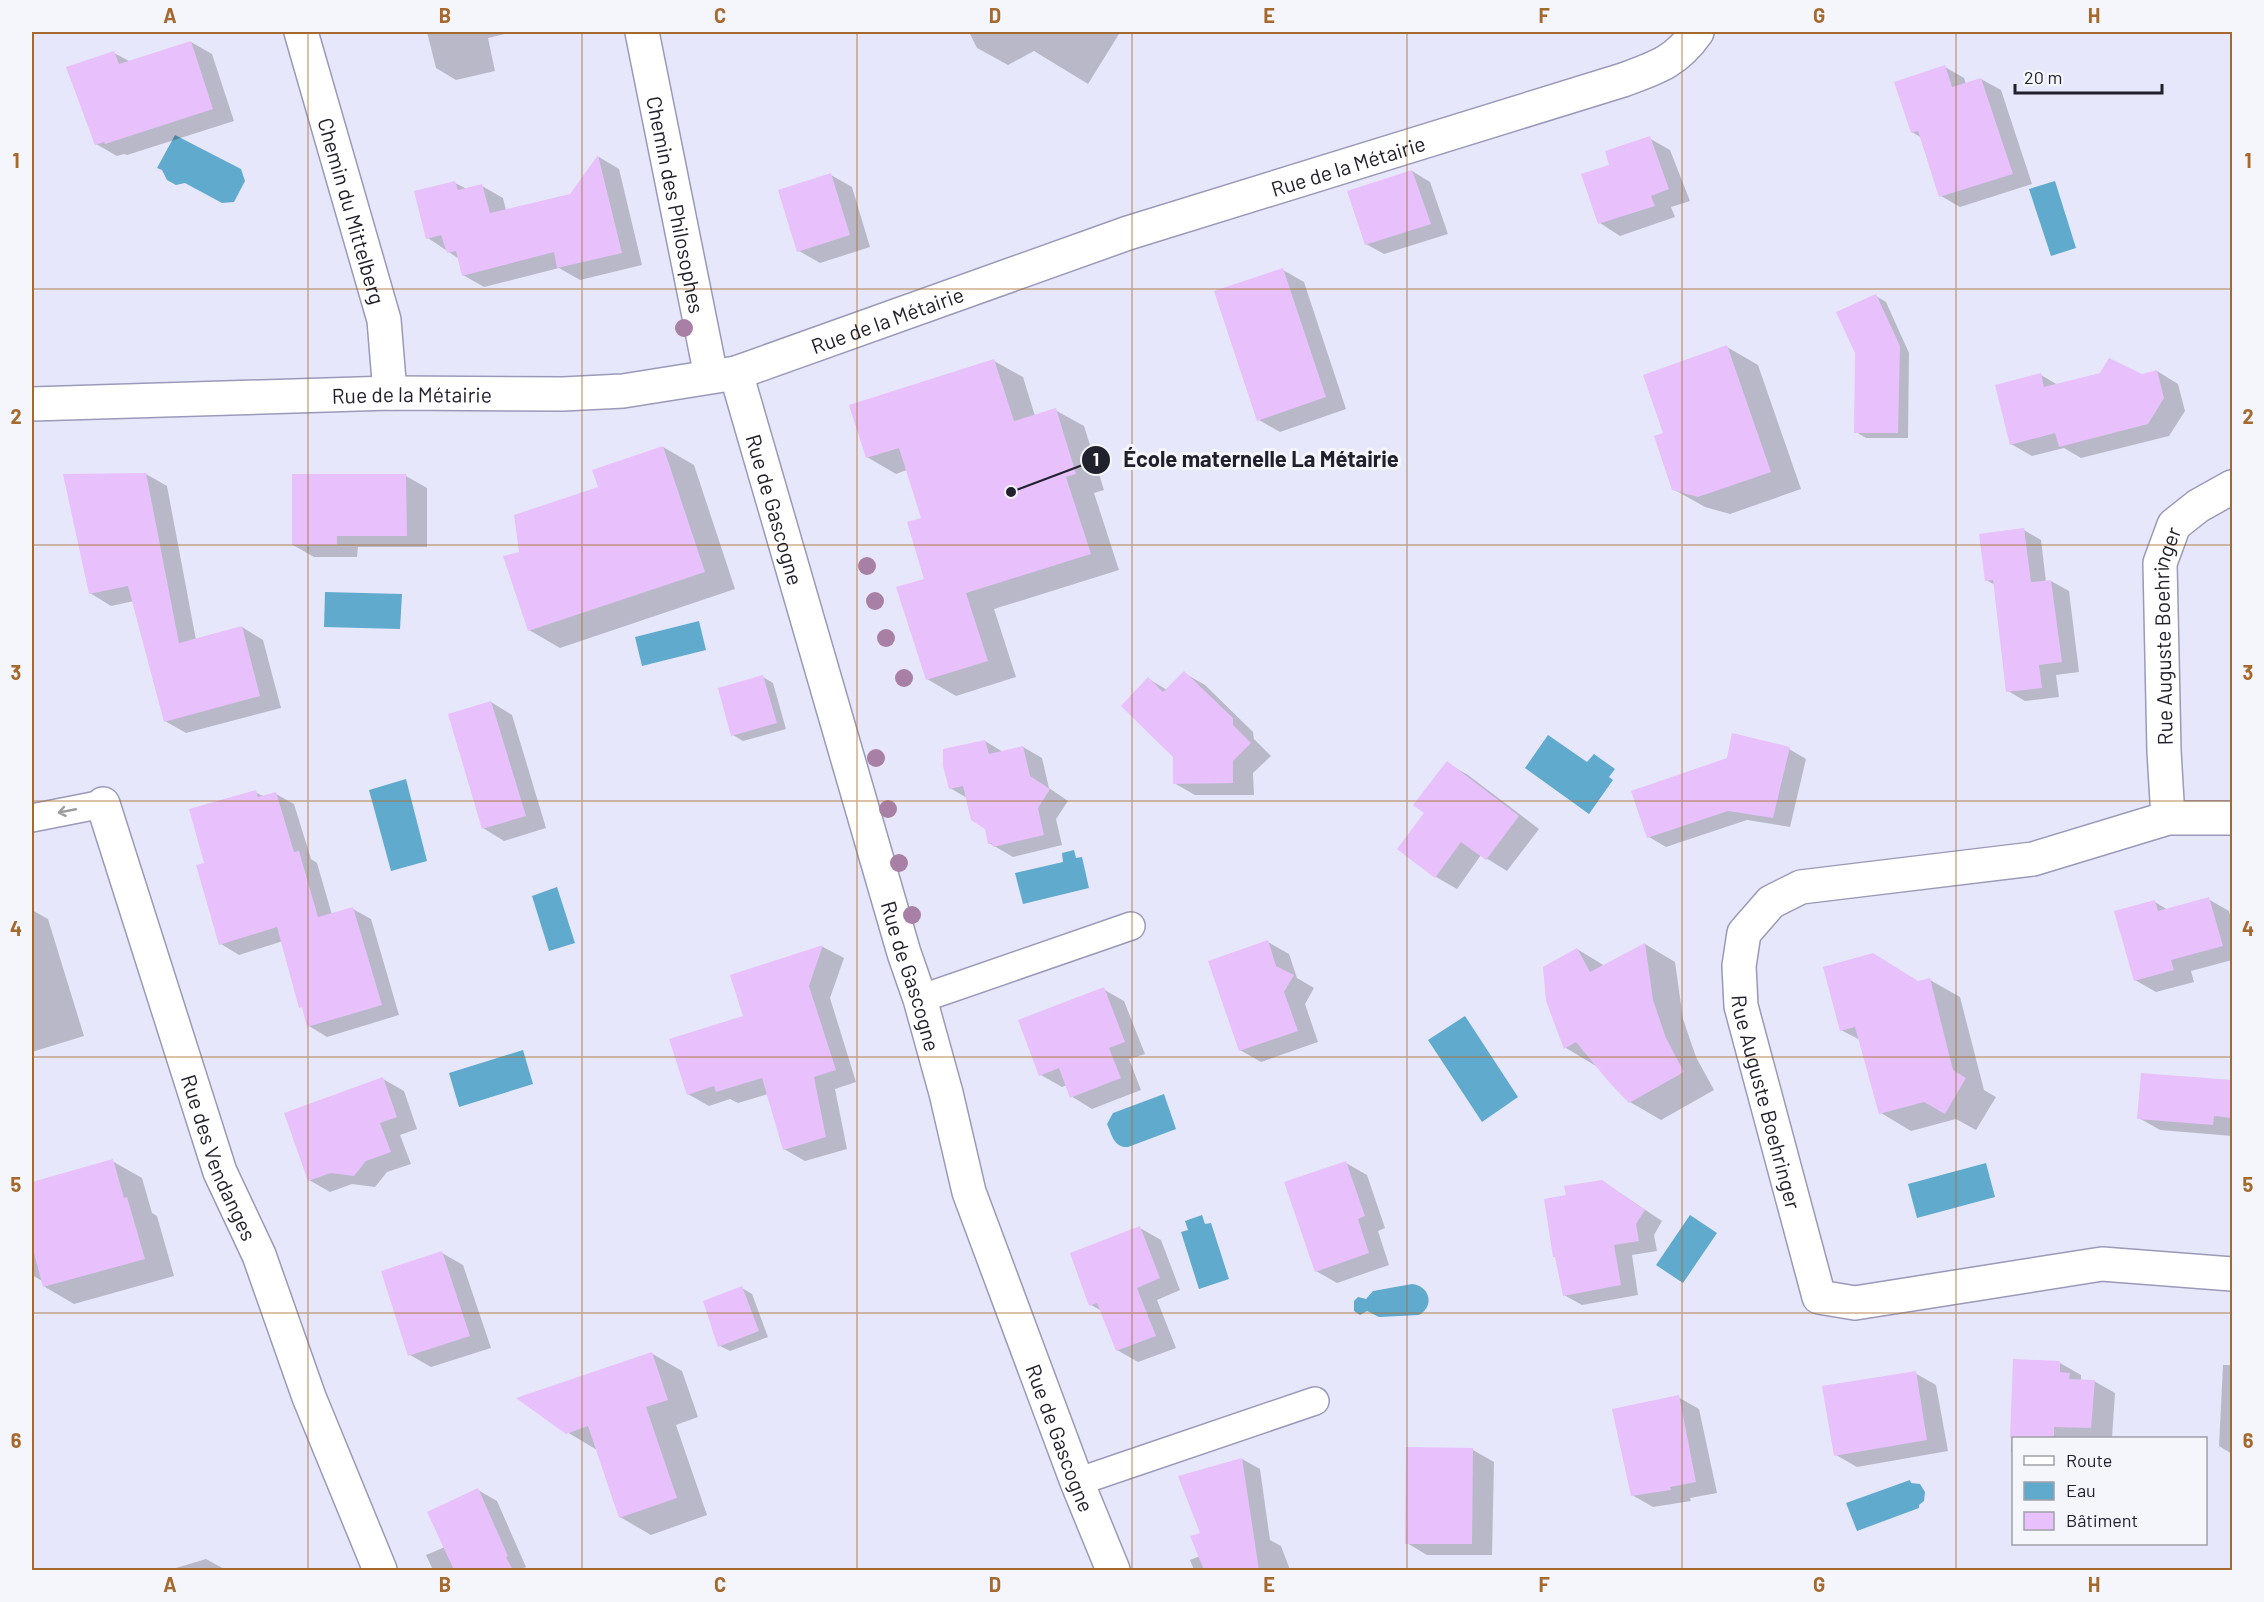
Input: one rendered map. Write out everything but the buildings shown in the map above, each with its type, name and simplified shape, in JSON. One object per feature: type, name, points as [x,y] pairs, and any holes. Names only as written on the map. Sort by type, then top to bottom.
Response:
[{"type":"street","name":"Chemin du Mittelberg","points":[[301,32],[384,320],[390,393]]},
{"type":"street","name":"Chemin des Philosophes","points":[[642,32],[724,374]]},
{"type":"street","name":"Rue de la Métairie","points":[[32,404],[390,393],[562,394],[623,391],[724,374],[1128,232],[1623,81],[1658,67],[1683,51],[1697,32]]},
{"type":"street","name":"Rue de Gascogne","points":[[724,374],[920,999],[946,1093],[969,1192],[1077,1482],[1113,1570]]},
{"type":"street","name":"Rue Auguste Boehringer","points":[[2168,818],[2164,751],[2160,563],[2174,525],[2198,506],[2232,487]]},
{"type":"street","name":"Rue des Vendanges","points":[[103,804],[220,1172],[259,1255],[309,1397],[380,1570]]},
{"type":"street","name":"Rue Auguste Boehringer","points":[[2232,818],[2168,818],[2033,859],[1801,887],[1771,902],[1744,933],[1739,966],[1741,1006],[1818,1297],[1855,1303],[2102,1264],[2232,1274]]},
{"type":"lane","name":"Rue des Vendanges","points":[[32,818],[103,804]]},
{"type":"lane","points":[[920,999],[1131,926]]},
{"type":"lane","points":[[1077,1482],[1316,1401]]},
{"type":"water","points":[[175,135],[241,169],[245,181],[234,202],[222,203],[185,183],[176,185],[167,180],[162,170],[157,168]]},
{"type":"water","points":[[2055,181],[2076,248],[2051,256],[2029,189]]},
{"type":"water","points":[[325,592],[402,594],[400,629],[324,627]]},
{"type":"water","points":[[699,621],[706,650],[642,666],[635,637]]},
{"type":"water","points":[[1548,735],[1587,762],[1594,754],[1615,769],[1609,777],[1613,780],[1589,814],[1525,768]]},
{"type":"water","points":[[406,779],[427,861],[391,871],[369,790]]},
{"type":"water","points":[[1074,850],[1076,858],[1082,857],[1089,888],[1023,904],[1015,873],[1063,862],[1062,853]]},
{"type":"water","points":[[557,887],[575,943],[549,951],[532,896]]},
{"type":"water","points":[[1465,1016],[1518,1097],[1482,1122],[1428,1040]]},
{"type":"water","points":[[523,1050],[533,1084],[459,1107],[449,1073]]},
{"type":"water","points":[[1164,1094],[1176,1129],[1128,1147],[1117,1143],[1107,1124],[1113,1113]]},
{"type":"water","points":[[1986,1163],[1995,1197],[1917,1218],[1908,1184]]},
{"type":"water","points":[[1202,1215],[1205,1224],[1211,1223],[1229,1279],[1199,1289],[1181,1232],[1188,1230],[1185,1221]]},
{"type":"water","points":[[1690,1215],[1717,1233],[1683,1283],[1656,1265]]},
{"type":"water","points":[[1412,1284],[1423,1288],[1428,1297],[1427,1307],[1419,1315],[1379,1317],[1367,1311],[1360,1315],[1354,1311],[1354,1301],[1358,1297],[1366,1299],[1373,1291]]},
{"type":"water","points":[[1910,1480],[1911,1483],[1920,1484],[1925,1492],[1924,1501],[1919,1508],[1857,1531],[1846,1503]]},
{"type":"place","name":"École maternelle La Métairie","points":[[1011,492]]}]
